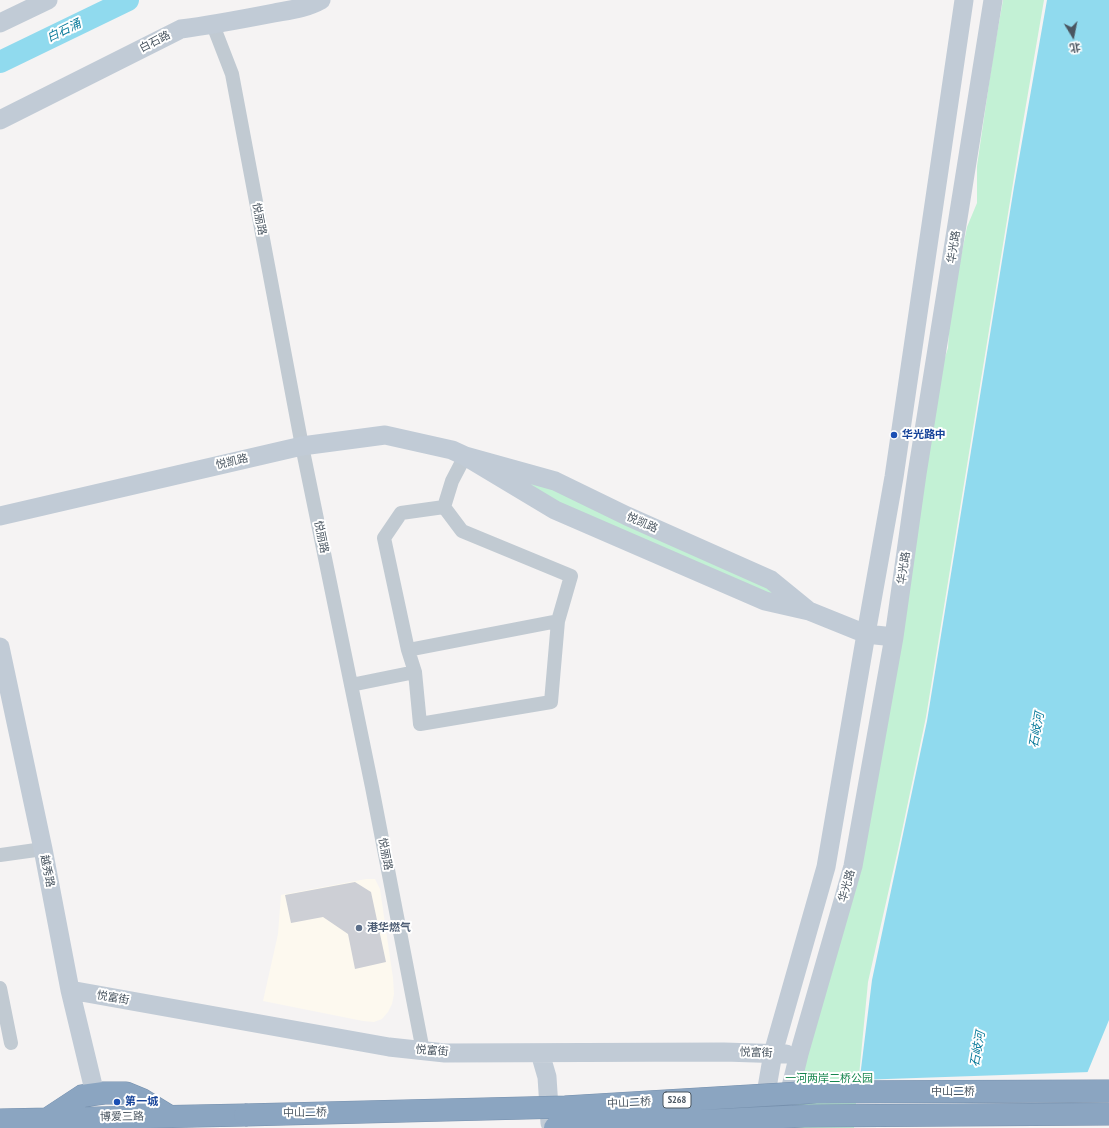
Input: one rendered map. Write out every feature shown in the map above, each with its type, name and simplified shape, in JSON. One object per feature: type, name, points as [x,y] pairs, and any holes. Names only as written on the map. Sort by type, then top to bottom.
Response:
[{"type":"highway","name":"中山二桥","points":[[244,1115],[565,1107],[816,1092],[1109,1091]]},
{"type":"highway","points":[[47,1119],[82,1096],[104,1093],[126,1093],[143,1100],[169,1116]]},
{"type":"highway","name":"中山二桥","points":[[555,1128],[804,1116],[1109,1114]]},
{"type":"highway","name":"博爱三路","points":[[0,1120],[244,1115]]},
{"type":"main road","points":[[0,23],[48,0]]},
{"type":"main road","name":"白石路","points":[[0,120],[181,29],[213,25],[306,6],[322,0]]},
{"type":"main road","points":[[760,1128],[773,1054],[826,868],[894,477],[964,0]]},
{"type":"main road","name":"华光路","points":[[781,1128],[799,1054],[853,866],[894,637],[917,474],[994,0]]},
{"type":"main road","name":"悦凯路","points":[[0,516],[302,446],[385,435],[452,450],[465,456],[555,510],[765,601],[809,611],[866,634],[894,637]]},
{"type":"main road","name":"悦凯路","points":[[465,456],[555,481],[627,516],[771,580],[809,611]]},
{"type":"main road","name":"越秀路","points":[[0,647],[43,849],[70,990],[95,1094]]},
{"type":"main road","name":"悦富街","points":[[70,990],[389,1047],[422,1051],[445,1053],[724,1052],[799,1054]]},
{"type":"main road","points":[[540,1053],[547,1077],[550,1128]]},
{"type":"street","name":"悦丽路","points":[[213,25],[232,74],[302,446],[351,685],[422,1051]]},
{"type":"street","points":[[444,507],[452,481],[465,456]]},
{"type":"street","points":[[444,507],[462,532],[571,576],[558,621],[551,702],[420,724],[415,672],[408,650],[384,538],[401,512],[444,507]]},
{"type":"street","points":[[408,650],[558,621]]},
{"type":"street","points":[[351,685],[415,672]]},
{"type":"street","points":[[0,855],[43,849]]},
{"type":"street","points":[[0,988],[3,1019],[11,1043]]},
{"type":"shaded area","name":"港华燃气","points":[[366,879],[375,879],[380,889],[393,978],[394,994],[392,1004],[388,1012],[382,1019],[374,1022],[263,1001],[278,934],[281,895]]},
{"type":"green space","name":"一河两岸二桥公园","points":[[1003,0],[1044,0],[926,717],[868,982],[854,1128],[786,1128],[849,895],[932,396],[948,348],[950,311],[967,227],[977,203],[977,166],[993,56]]},
{"type":"green space","points":[[515,477],[558,487],[773,586],[787,603],[551,502]]},
{"type":"water","name":"石岐河","points":[[1047,0],[1109,0],[1109,1020],[1081,1088],[856,1128],[861,1069],[872,980],[927,721],[1014,187]]},
{"type":"pier","points":[[1090,1072],[1083,1089],[1078,1128],[854,1128],[858,1080]]},
{"type":"building","name":"港华燃气","points":[[355,882],[371,892],[386,962],[355,969],[348,934],[323,917],[291,923],[285,895]]},
{"type":"waterway","name":"白石涌","points":[[0,62],[128,0]]},
{"type":"place","name":"华光路中","points":[[894,435]]},
{"type":"place","name":"港华燃气","points":[[359,928]]},
{"type":"place","name":"第一城","points":[[117,1102]]}]
